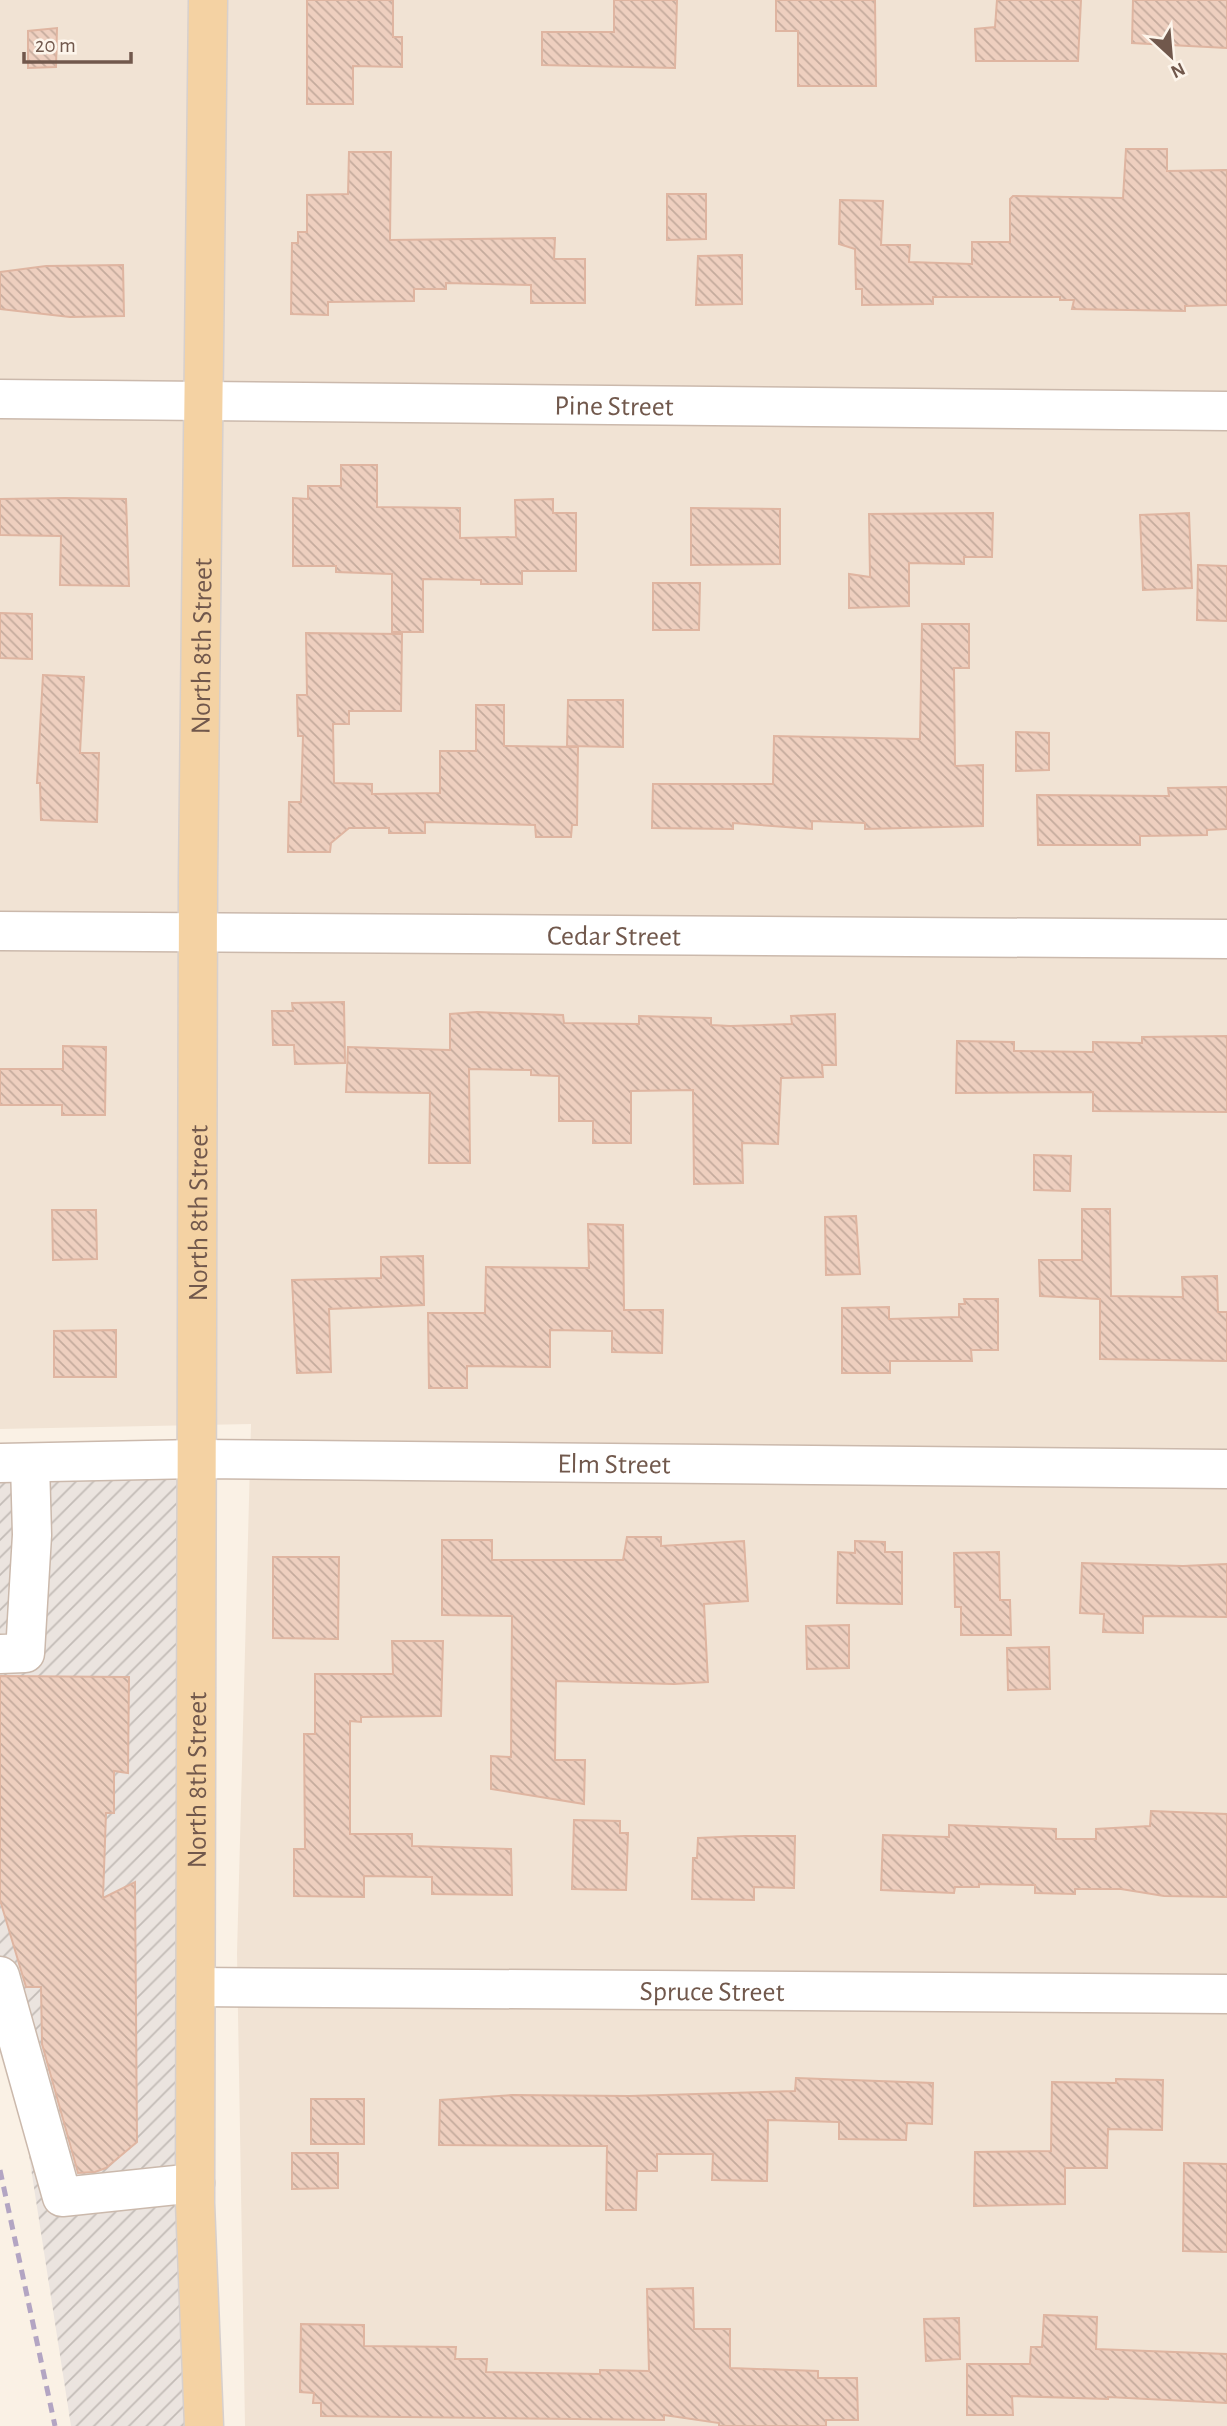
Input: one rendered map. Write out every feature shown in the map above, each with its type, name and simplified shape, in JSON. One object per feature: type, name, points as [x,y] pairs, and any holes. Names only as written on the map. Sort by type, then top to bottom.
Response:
[{"type":"main road","name":"North 8th Street","points":[[204,2426],[195,2183],[198,932],[208,0]]},
{"type":"street","name":"Pine Street","points":[[0,399],[1227,411]]},
{"type":"street","name":"Cedar Street","points":[[0,931],[1227,939]]},
{"type":"street","name":"Elm Street","points":[[15,1463],[197,1459],[1227,1469]]},
{"type":"street","points":[[0,1654],[25,1653],[32,1535],[15,1463]]},
{"type":"street","points":[[0,1976],[62,2197],[195,2183]]},
{"type":"street","name":"Spruce Street","points":[[196,1987],[1227,1994]]},
{"type":"shaded area","points":[[0,0],[1227,0],[1227,2426],[245,2426],[237,1954],[251,1424],[0,1429]]},
{"type":"shaded area","points":[[197,1459],[204,2426],[71,2426],[26,2136],[0,2049],[0,1463]]},
{"type":"building","points":[[307,0],[393,0],[393,37],[402,37],[402,67],[353,66],[353,104],[307,104]]},
{"type":"building","points":[[614,0],[677,0],[675,68],[542,65],[542,32],[614,32]]},
{"type":"building","points":[[776,0],[875,0],[876,86],[798,86],[798,31],[776,31]]},
{"type":"building","points":[[997,0],[1081,0],[1078,61],[976,61],[975,29],[995,27]]},
{"type":"building","points":[[1133,0],[1227,0],[1227,48],[1132,43]]},
{"type":"building","points":[[57,28],[56,67],[28,68],[28,31]]},
{"type":"building","points":[[1126,149],[1167,149],[1167,171],[1227,170],[1227,305],[1185,306],[1185,311],[1072,309],[1074,300],[1060,300],[1060,297],[933,297],[933,304],[862,305],[862,289],[856,289],[855,249],[839,244],[840,200],[883,201],[881,245],[910,245],[909,262],[972,264],[972,242],[1010,242],[1010,199],[1013,196],[1123,198]]},
{"type":"building","points":[[349,152],[391,152],[390,240],[555,238],[554,259],[585,259],[585,303],[531,303],[531,285],[446,283],[446,289],[414,289],[414,301],[328,302],[328,315],[291,314],[292,243],[298,243],[298,232],[307,232],[307,195],[348,194]]},
{"type":"building","points":[[667,194],[706,194],[706,239],[667,240]]},
{"type":"building","points":[[742,255],[742,304],[696,305],[698,256]]},
{"type":"building","points":[[123,265],[124,316],[70,317],[0,309],[0,272],[46,266]]},
{"type":"building","points":[[341,465],[377,465],[377,507],[460,508],[460,538],[516,537],[515,500],[553,499],[553,513],[576,513],[576,571],[522,571],[522,584],[423,579],[423,632],[392,632],[392,574],[336,572],[336,566],[293,566],[293,498],[308,499],[308,486],[341,486]]},
{"type":"building","points":[[0,499],[126,499],[129,586],[60,585],[61,536],[0,535]]},
{"type":"building","points":[[691,508],[780,509],[780,564],[691,565]]},
{"type":"building","points":[[993,513],[992,557],[964,557],[964,564],[909,563],[909,606],[849,608],[849,574],[870,577],[869,514]]},
{"type":"building","points":[[1189,513],[1192,588],[1143,590],[1140,515]]},
{"type":"building","points":[[1198,565],[1227,566],[1227,621],[1197,620]]},
{"type":"building","points":[[653,583],[700,583],[699,630],[653,630]]},
{"type":"building","points":[[0,613],[32,614],[32,659],[0,658]]},
{"type":"building","points":[[922,624],[969,624],[969,668],[954,668],[955,766],[983,765],[983,826],[865,829],[865,823],[812,821],[812,829],[733,823],[733,829],[652,828],[653,784],[773,784],[774,736],[920,739]]},
{"type":"building","points":[[306,633],[402,634],[401,711],[349,711],[349,724],[333,724],[334,783],[372,784],[372,794],[440,793],[440,751],[476,751],[476,705],[504,705],[504,746],[578,747],[577,825],[572,825],[571,837],[536,837],[535,825],[425,822],[425,833],[389,833],[389,828],[349,828],[331,843],[330,852],[288,852],[289,802],[301,802],[303,736],[298,736],[297,695],[307,695]]},
{"type":"building","points":[[43,675],[84,677],[80,753],[99,753],[97,822],[41,820],[40,783],[37,783]]},
{"type":"building","points":[[568,700],[623,700],[623,747],[567,746]]},
{"type":"building","points":[[1016,732],[1049,733],[1049,770],[1016,771]]},
{"type":"building","points":[[1227,787],[1227,829],[1207,830],[1207,835],[1140,836],[1140,845],[1038,845],[1037,795],[1169,796],[1168,788]]},
{"type":"building","points":[[344,1002],[345,1063],[295,1064],[294,1045],[273,1045],[272,1011],[293,1011],[292,1003]]},
{"type":"building","points":[[477,1012],[563,1015],[564,1023],[639,1024],[639,1016],[711,1018],[711,1025],[730,1026],[792,1024],[791,1016],[835,1014],[836,1065],[822,1065],[823,1077],[781,1078],[778,1144],[742,1143],[743,1183],[694,1184],[693,1090],[631,1091],[631,1143],[593,1143],[593,1121],[559,1121],[559,1076],[531,1075],[531,1070],[469,1069],[470,1163],[429,1163],[430,1093],[346,1092],[348,1047],[450,1050],[450,1014]]},
{"type":"building","points":[[1227,1036],[1227,1112],[1093,1111],[1093,1092],[956,1093],[957,1041],[1014,1042],[1014,1051],[1093,1052],[1093,1042],[1142,1043],[1142,1037]]},
{"type":"building","points":[[63,1046],[106,1047],[105,1115],[62,1115],[62,1105],[0,1105],[0,1069],[63,1069]]},
{"type":"building","points":[[1034,1155],[1071,1156],[1070,1191],[1034,1190]]},
{"type":"building","points":[[1082,1209],[1110,1209],[1111,1296],[1183,1297],[1182,1277],[1217,1276],[1218,1312],[1227,1312],[1227,1361],[1100,1359],[1100,1299],[1040,1296],[1039,1260],[1082,1260]]},
{"type":"building","points":[[52,1210],[96,1210],[97,1259],[53,1260]]},
{"type":"building","points":[[856,1216],[860,1274],[826,1275],[825,1217]]},
{"type":"building","points":[[588,1224],[623,1225],[624,1310],[663,1310],[662,1353],[612,1352],[612,1331],[550,1330],[550,1367],[467,1366],[467,1388],[429,1388],[428,1313],[485,1313],[486,1267],[589,1268]]},
{"type":"building","points":[[423,1256],[424,1305],[329,1309],[331,1372],[297,1373],[292,1280],[381,1278],[381,1257]]},
{"type":"building","points":[[964,1299],[998,1299],[998,1350],[971,1350],[972,1361],[890,1361],[890,1373],[842,1373],[842,1308],[889,1307],[889,1319],[959,1317],[959,1304],[965,1304]]},
{"type":"building","points":[[116,1330],[116,1377],[54,1377],[54,1331]]},
{"type":"building","points":[[627,1537],[661,1537],[661,1546],[744,1541],[748,1601],[704,1604],[708,1682],[674,1684],[556,1681],[555,1760],[585,1760],[584,1804],[491,1789],[491,1756],[511,1757],[512,1616],[442,1615],[442,1540],[492,1540],[492,1560],[623,1560]]},
{"type":"building","points":[[855,1541],[885,1542],[885,1552],[902,1552],[902,1604],[837,1603],[838,1552],[855,1553]]},
{"type":"building","points":[[999,1552],[1000,1600],[1010,1600],[1011,1635],[961,1635],[961,1607],[955,1607],[954,1553]]},
{"type":"building","points":[[273,1557],[339,1557],[338,1639],[273,1638]]},
{"type":"building","points":[[1082,1563],[1183,1566],[1227,1564],[1227,1617],[1143,1616],[1143,1633],[1103,1632],[1104,1614],[1080,1613]]},
{"type":"building","points":[[849,1625],[849,1668],[807,1669],[806,1626]]},
{"type":"building","points":[[392,1641],[443,1641],[441,1716],[361,1717],[361,1722],[350,1721],[350,1834],[412,1834],[412,1846],[511,1849],[512,1895],[432,1894],[432,1877],[364,1876],[364,1897],[294,1896],[294,1849],[305,1849],[304,1734],[315,1734],[315,1674],[393,1674]]},
{"type":"building","points":[[1049,1647],[1050,1689],[1008,1690],[1007,1648]]},
{"type":"building","points":[[0,1676],[129,1677],[128,1773],[114,1771],[114,1813],[106,1813],[103,1898],[135,1882],[137,2142],[106,2168],[95,2172],[78,2173],[42,2044],[41,1987],[26,1987],[0,1900]]},
{"type":"building","points":[[1151,1811],[1227,1814],[1227,1897],[1164,1896],[1121,1889],[1075,1889],[1075,1894],[1035,1893],[1035,1885],[979,1884],[979,1887],[955,1887],[954,1893],[881,1890],[883,1835],[949,1837],[949,1825],[1056,1829],[1056,1839],[1096,1839],[1096,1829],[1150,1826]]},
{"type":"building","points":[[574,1820],[620,1821],[620,1833],[628,1833],[626,1890],[572,1889]]},
{"type":"building","points":[[795,1836],[794,1888],[754,1887],[754,1900],[692,1899],[693,1858],[697,1858],[698,1838]]},
{"type":"building","points":[[796,2078],[933,2083],[932,2124],[907,2123],[906,2140],[839,2139],[839,2122],[768,2120],[767,2181],[712,2180],[713,2154],[657,2154],[657,2171],[637,2171],[636,2210],[606,2210],[607,2146],[439,2145],[440,2100],[513,2095],[629,2096],[795,2091]]},
{"type":"building","points":[[1116,2079],[1163,2080],[1162,2130],[1108,2129],[1107,2168],[1065,2168],[1065,2204],[974,2206],[975,2152],[1051,2151],[1052,2082],[1116,2083]]},
{"type":"building","points":[[311,2099],[364,2099],[364,2144],[311,2144]]},
{"type":"building","points":[[292,2153],[338,2153],[338,2188],[292,2189]]},
{"type":"building","points":[[1184,2163],[1227,2164],[1227,2252],[1183,2251]]},
{"type":"building","points":[[693,2288],[694,2329],[730,2329],[730,2368],[818,2371],[818,2378],[857,2378],[858,2420],[826,2420],[826,2426],[719,2426],[719,2423],[664,2415],[664,2420],[321,2416],[321,2403],[313,2403],[314,2393],[300,2392],[301,2324],[364,2325],[364,2346],[456,2347],[455,2359],[487,2359],[486,2372],[600,2374],[600,2370],[649,2371],[647,2289]]},
{"type":"building","points":[[1044,2315],[1097,2317],[1096,2349],[1227,2354],[1227,2403],[1108,2397],[1012,2396],[1013,2415],[967,2415],[967,2364],[1030,2364],[1031,2347],[1042,2347]]},
{"type":"building","points":[[959,2318],[960,2359],[926,2361],[924,2319]]},
{"type":"railway","points":[[0,2170],[55,2426]]}]
